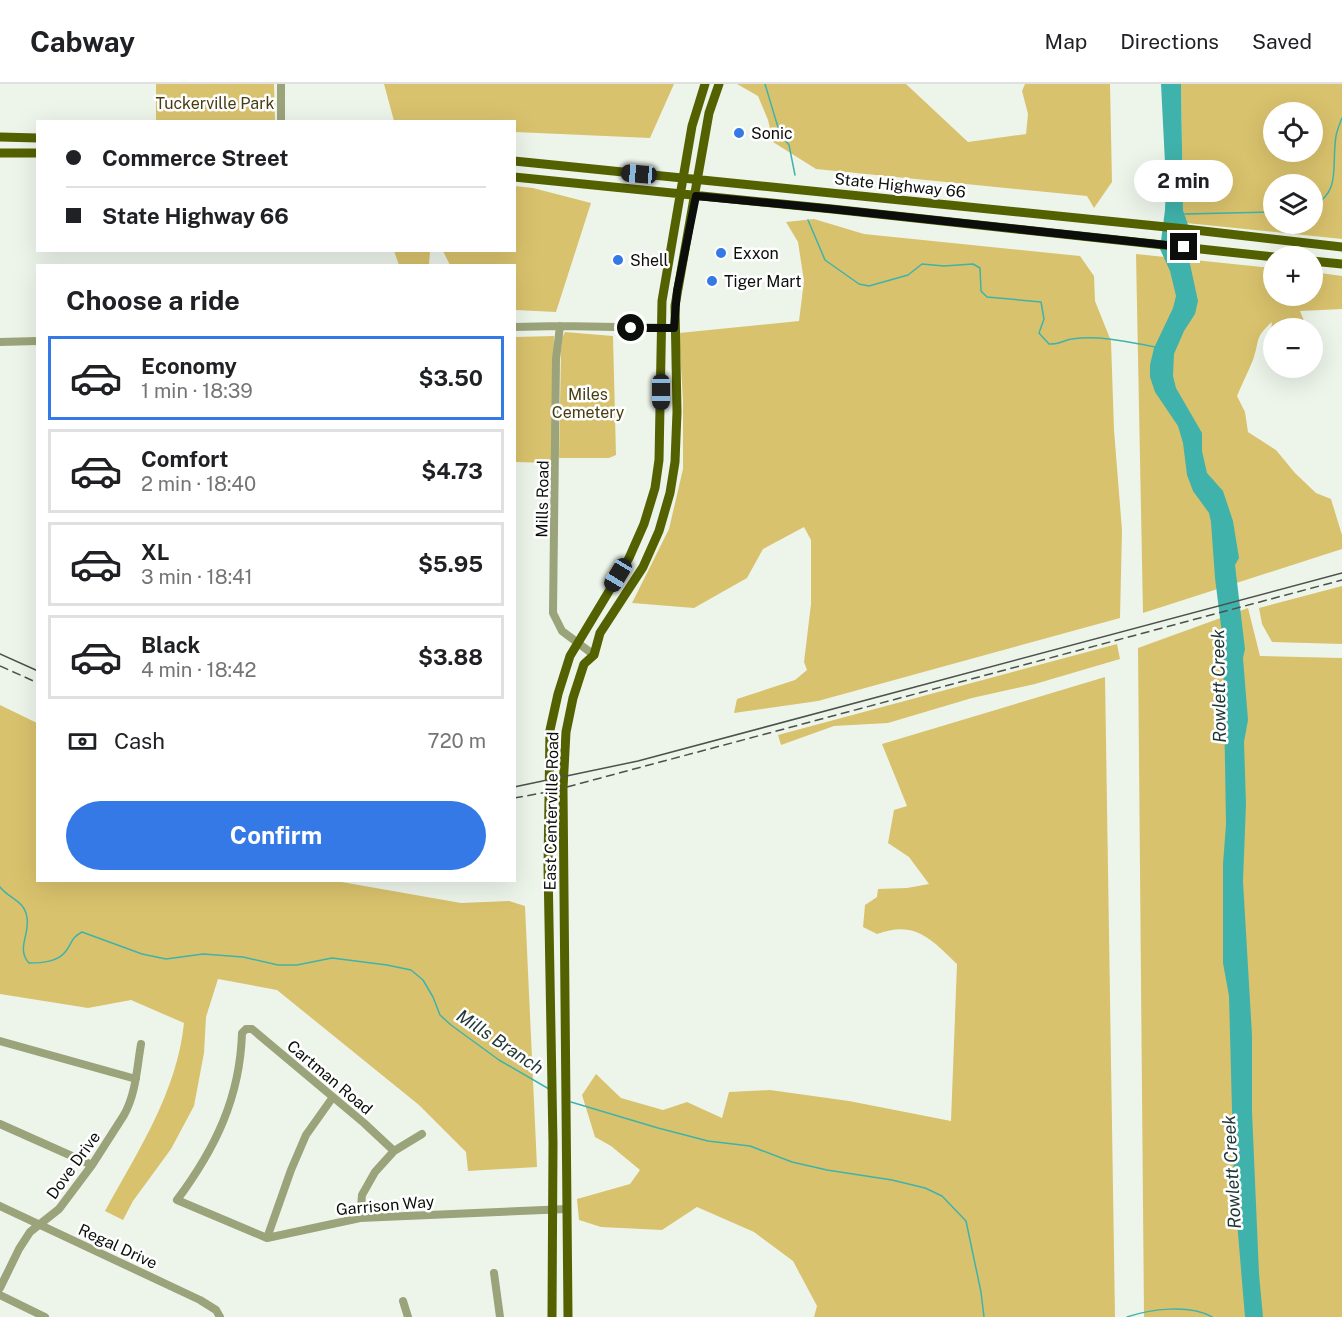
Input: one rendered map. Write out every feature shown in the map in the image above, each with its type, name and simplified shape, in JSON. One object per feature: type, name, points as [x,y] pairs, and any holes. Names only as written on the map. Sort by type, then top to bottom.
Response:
[{"type":"main road","name":"East Centerville Road","points":[[552,1317],[553,1143],[548,750],[553,714],[567,666],[577,642],[629,558],[644,524],[655,488],[659,460],[662,301],[692,126],[705,84]]},
{"type":"main road","name":"East Centerville Road","points":[[568,1317],[563,772],[566,732],[569,713],[584,664],[594,655],[600,633],[643,567],[659,531],[670,493],[675,462],[677,412],[674,328],[677,291],[699,180],[709,113],[719,84]]},
{"type":"main road","points":[[0,137],[36,138]]},
{"type":"main road","points":[[0,153],[36,153]]},
{"type":"main road","name":"State Highway 66","points":[[516,161],[1342,247]]},
{"type":"main road","name":"State Highway 66","points":[[516,177],[1263,256]]},
{"type":"main road","points":[[1323,262],[1342,264]]},
{"type":"main road","points":[[553,714],[569,713]]},
{"type":"main road","points":[[548,866],[564,866]]},
{"type":"main road","points":[[550,988],[565,988]]},
{"type":"street","points":[[281,84],[281,120]]},
{"type":"street","name":"Mills Road","points":[[560,326],[556,359],[553,613],[562,631],[594,655]]},
{"type":"street","points":[[516,327],[674,328]]},
{"type":"street","points":[[0,342],[36,341]]},
{"type":"street","name":"Cartman Road","points":[[267,1238],[177,1200],[207,1157],[229,1109],[241,1058],[242,1033],[246,1029],[252,1029],[393,1151]]},
{"type":"street","points":[[0,1041],[136,1079]]},
{"type":"street","name":"Dove Drive","points":[[0,1288],[30,1232],[59,1209],[92,1165],[128,1107],[136,1079],[141,1044]]},
{"type":"street","points":[[267,1238],[306,1135],[333,1097]]},
{"type":"street","points":[[0,1124],[92,1165]]},
{"type":"street","points":[[360,1218],[362,1195],[375,1172],[393,1151],[422,1134]]},
{"type":"street","name":"Regal Drive","points":[[0,1206],[200,1299],[216,1310],[220,1317]]},
{"type":"street","name":"Garrison Way","points":[[267,1238],[360,1218],[567,1209]]},
{"type":"street","points":[[494,1274],[500,1317]]},
{"type":"street","points":[[0,1295],[45,1317]]},
{"type":"street","points":[[403,1301],[408,1317]]},
{"type":"green space","name":"Tuckerville Park","points":[[156,84],[274,84],[275,120],[156,120]]},
{"type":"green space","points":[[384,84],[674,84],[650,138],[516,132],[516,120],[394,120]]},
{"type":"green space","points":[[737,84],[906,84],[968,142],[1026,134],[1028,114],[1022,91],[1025,84],[1110,84],[1112,182],[1094,208],[1087,196],[816,169],[773,142],[768,120],[758,96]]},
{"type":"green space","points":[[1181,84],[1342,84],[1342,239],[1293,234],[1323,234],[1323,174],[1263,174],[1263,231],[1186,223],[1183,210]]},
{"type":"green space","points":[[516,186],[533,188],[591,203],[556,312],[516,310],[516,264],[450,264],[444,252],[516,252]]},
{"type":"green space","points":[[814,219],[864,234],[1080,256],[1094,276],[1095,301],[1111,341],[1114,430],[1122,530],[1120,618],[818,701],[734,713],[737,699],[795,680],[807,670],[804,662],[811,604],[811,540],[804,527],[763,549],[747,578],[694,608],[632,603],[669,529],[683,469],[683,401],[679,333],[799,321],[804,281],[798,242],[786,222]]},
{"type":"green space","points":[[394,252],[430,252],[429,264],[399,264]]},
{"type":"green space","points":[[1136,254],[1263,267],[1263,306],[1323,306],[1323,273],[1342,276],[1342,309],[1300,311],[1303,318],[1263,318],[1263,332],[1258,339],[1253,360],[1237,396],[1245,412],[1248,432],[1276,450],[1316,493],[1331,499],[1342,535],[1342,549],[1143,613]]},
{"type":"green space","name":"Miles Cemetery","points":[[565,332],[613,336],[616,455],[609,458],[559,458],[561,351]]},
{"type":"green space","points":[[554,336],[552,463],[516,462],[516,337]]},
{"type":"green space","points":[[1342,586],[1342,644],[1272,642],[1262,624],[1259,608]]},
{"type":"green space","points":[[1248,608],[1260,656],[1342,658],[1342,1317],[1144,1317],[1138,648]]},
{"type":"green space","points":[[1117,644],[1120,659],[1035,684],[972,698],[888,723],[834,726],[781,745],[778,735]]},
{"type":"green space","points":[[1105,677],[1115,1317],[814,1317],[817,1306],[793,1261],[754,1232],[697,1207],[662,1230],[601,1227],[579,1220],[577,1199],[630,1184],[640,1170],[611,1146],[595,1137],[582,1095],[596,1074],[621,1098],[663,1110],[687,1102],[722,1118],[729,1092],[770,1090],[849,1101],[951,1121],[957,964],[922,934],[902,929],[877,934],[863,927],[865,905],[877,897],[878,889],[907,888],[929,884],[909,857],[888,843],[894,810],[907,806],[882,744]]},
{"type":"green space","points":[[0,705],[36,723],[36,882],[342,882],[461,903],[509,901],[525,906],[537,1167],[468,1171],[466,1152],[419,1105],[277,990],[218,979],[206,1017],[204,1053],[194,1106],[171,1149],[133,1201],[123,1220],[105,1211],[143,1143],[165,1097],[180,1048],[184,1023],[131,1000],[88,1008],[0,994]]},
{"type":"water","points":[[1161,84],[1181,84],[1183,210],[1191,234],[1190,264],[1198,301],[1195,314],[1184,331],[1174,354],[1173,376],[1176,388],[1202,433],[1202,451],[1207,473],[1223,491],[1233,521],[1239,558],[1235,565],[1245,649],[1243,658],[1248,720],[1244,742],[1246,804],[1243,881],[1252,1035],[1252,1111],[1259,1274],[1263,1317],[1245,1317],[1234,1186],[1229,996],[1223,963],[1223,864],[1226,824],[1223,642],[1211,522],[1209,513],[1193,491],[1187,475],[1183,443],[1178,426],[1155,392],[1150,377],[1154,348],[1173,308],[1176,296],[1170,271],[1160,249],[1166,183]]},
{"type":"waterway","points":[[765,84],[780,134],[789,145],[795,175]]},
{"type":"waterway","points":[[1323,199],[1331,186],[1336,136],[1342,118]]},
{"type":"waterway","points":[[1185,214],[1263,212]]},
{"type":"waterway","points":[[808,220],[825,260],[859,284],[869,286],[908,275],[922,264],[944,266],[973,264],[980,268],[981,291],[987,297],[1041,302],[1044,319],[1039,333],[1049,344],[1072,339],[1093,338],[1156,347]]},
{"type":"waterway","name":"Mills Branch","points":[[0,887],[20,903],[26,912],[27,924],[23,947],[25,958],[29,963],[59,958],[74,938],[82,932],[142,954],[166,959],[203,954],[243,957],[278,965],[297,965],[332,958],[411,970],[423,980],[440,1015],[451,1025],[499,1060],[549,1089]]},
{"type":"waterway","name":"Mills Branch","points":[[571,1102],[708,1141],[750,1146],[792,1162],[892,1180],[925,1188],[942,1196],[966,1221],[984,1317]]},
{"type":"waterway","name":"Mills Branch","points":[[1127,1317],[1170,1309],[1193,1310],[1212,1317]]},
{"type":"tram line","points":[[516,787],[638,761],[1342,573]]},
{"type":"tram line","points":[[0,654],[36,670]]},
{"type":"railway","points":[[516,798],[548,792],[1342,580]]},
{"type":"railway","points":[[0,666],[36,682]]},
{"type":"place","name":"Sonic","points":[[739,133]]},
{"type":"place","name":"Exxon","points":[[721,253]]},
{"type":"place","name":"Shell","points":[[618,260]]},
{"type":"place","name":"Tiger Mart","points":[[712,281]]},
{"type":"route","points":[[631,328],[674,328],[677,291],[696,196],[1184,247]]},
{"type":"water label","name":"Rowlett Creek","points":[[1219,686]]},
{"type":"water label","name":"Rowlett Creek","points":[[1232,1172]]}]
